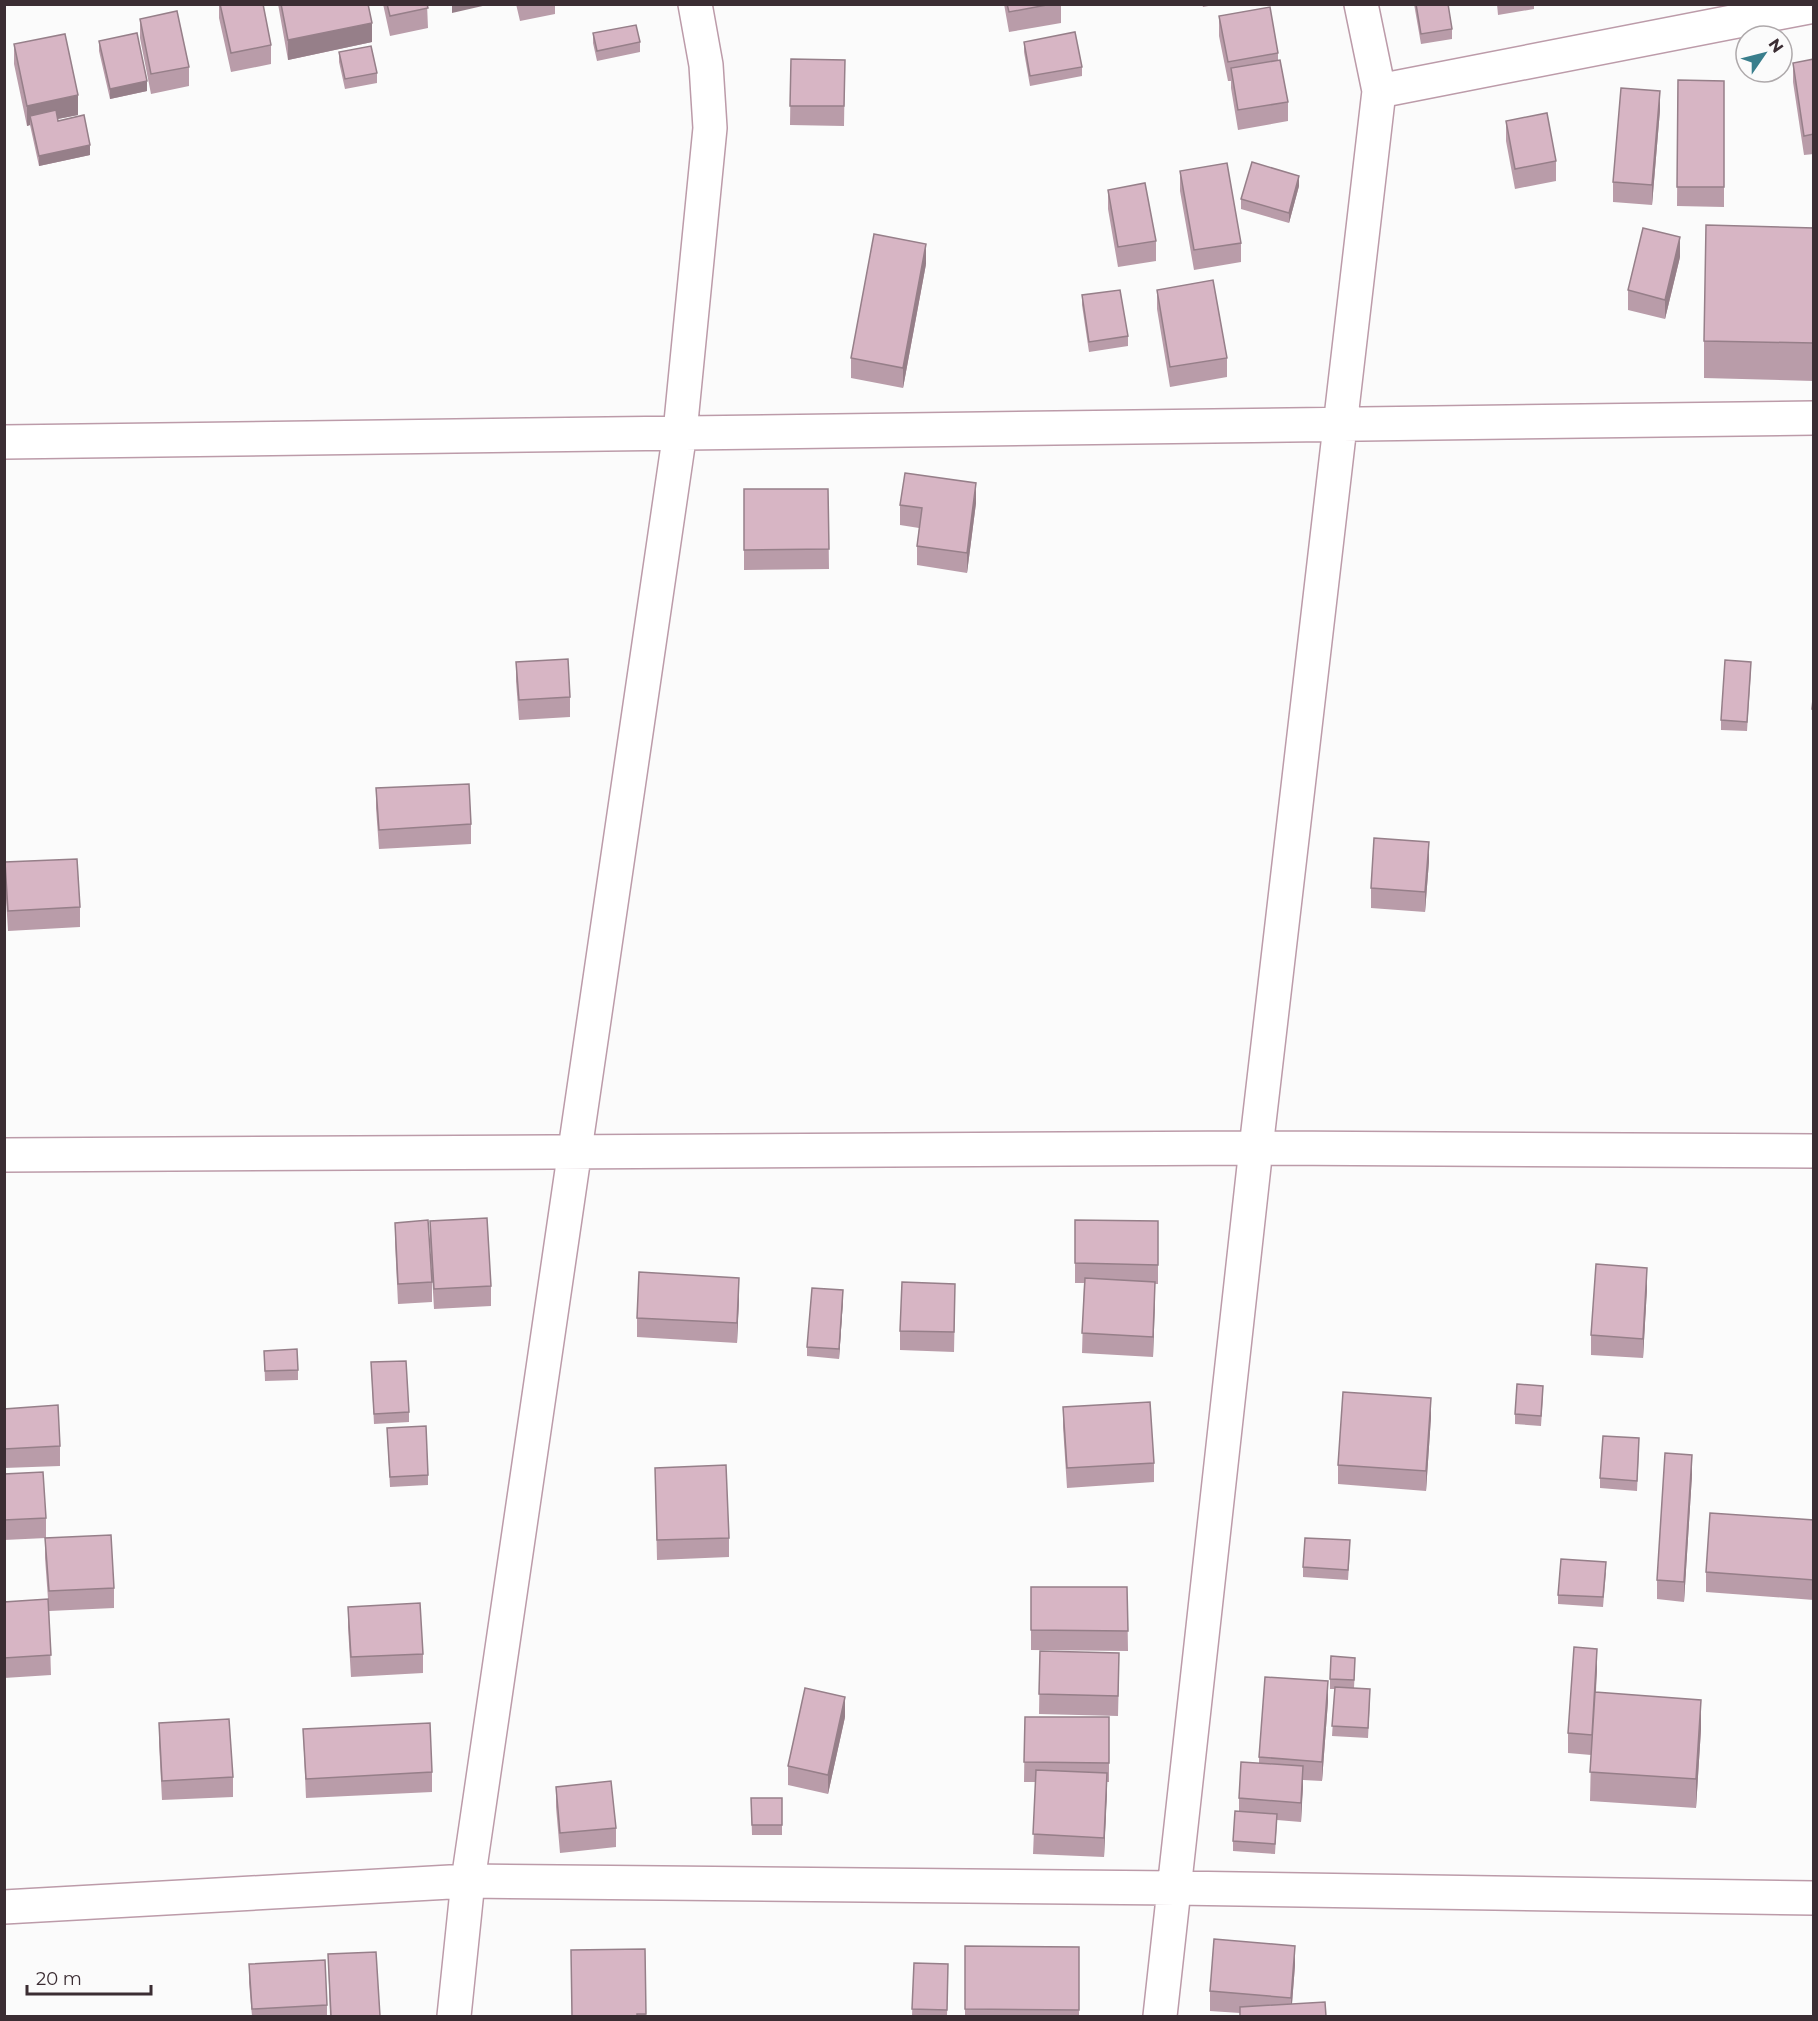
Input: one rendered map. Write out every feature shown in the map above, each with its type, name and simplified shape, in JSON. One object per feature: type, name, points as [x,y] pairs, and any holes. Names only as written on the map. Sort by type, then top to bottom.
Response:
[{"type":"street","points":[[454,2016],[468,1881],[680,432],[710,128],[706,65],[695,4]]},
{"type":"street","points":[[1160,2016],[1256,1148],[1379,91],[1361,4]]},
{"type":"street","points":[[1379,91],[1814,6]]},
{"type":"street","points":[[4,442],[1814,418]]},
{"type":"street","points":[[4,1155],[1256,1148],[1814,1151]]},
{"type":"street","points":[[4,1907],[468,1881],[1176,1887],[1814,1898]]},
{"type":"building","points":[[220,4],[263,4],[271,45],[231,53]]},
{"type":"building","points":[[281,4],[368,4],[372,23],[288,40]]},
{"type":"building","points":[[387,4],[427,4],[428,8],[390,16]]},
{"type":"building","points":[[1007,4],[1052,4],[1009,12]]},
{"type":"building","points":[[1416,4],[1448,4],[1452,29],[1421,34]]},
{"type":"building","points":[[1270,7],[1278,53],[1228,62],[1219,16]]},
{"type":"building","points":[[177,11],[189,67],[151,74],[140,19]]},
{"type":"building","points":[[636,25],[640,42],[597,51],[593,33]]},
{"type":"building","points":[[1075,32],[1082,67],[1030,76],[1024,42]]},
{"type":"building","points":[[137,33],[147,81],[110,89],[99,41]]},
{"type":"building","points":[[65,34],[78,95],[27,106],[14,44]]},
{"type":"building","points":[[371,46],[377,73],[345,79],[339,52]]},
{"type":"building","points":[[791,59],[845,60],[844,106],[790,106]]},
{"type":"building","points":[[1814,59],[1814,134],[1804,136],[1794,63]]},
{"type":"building","points":[[1280,60],[1288,102],[1238,110],[1231,68]]},
{"type":"building","points":[[1678,80],[1724,81],[1724,187],[1677,187]]},
{"type":"building","points":[[1621,88],[1660,91],[1652,185],[1613,182]]},
{"type":"building","points":[[56,110],[58,121],[84,115],[90,145],[39,156],[30,116]]},
{"type":"building","points":[[1547,113],[1556,161],[1515,169],[1506,121]]},
{"type":"building","points":[[1252,162],[1299,176],[1289,213],[1241,199]]},
{"type":"building","points":[[1227,163],[1241,243],[1194,250],[1180,171]]},
{"type":"building","points":[[1145,183],[1156,241],[1118,247],[1108,190]]},
{"type":"building","points":[[1706,225],[1814,228],[1814,343],[1704,341]]},
{"type":"building","points":[[1643,228],[1680,237],[1665,300],[1628,290]]},
{"type":"building","points":[[874,234],[926,244],[903,368],[851,358]]},
{"type":"building","points":[[1213,280],[1227,358],[1170,367],[1157,290]]},
{"type":"building","points":[[1120,290],[1128,336],[1089,342],[1082,295]]},
{"type":"building","points":[[905,473],[976,483],[967,553],[917,546],[922,508],[900,505]]},
{"type":"building","points":[[744,489],[828,489],[829,549],[744,550]]},
{"type":"building","points":[[568,659],[570,697],[519,700],[516,662]]},
{"type":"building","points":[[1725,660],[1751,662],[1747,722],[1721,720]]},
{"type":"building","points":[[469,784],[471,824],[379,830],[376,788]]},
{"type":"building","points":[[1374,838],[1429,842],[1425,892],[1371,888]]},
{"type":"building","points":[[77,859],[80,907],[8,911],[5,862]]},
{"type":"building","points":[[487,1218],[491,1286],[434,1289],[430,1221]]},
{"type":"building","points":[[428,1220],[432,1282],[398,1284],[395,1223]]},
{"type":"building","points":[[1075,1220],[1158,1221],[1158,1265],[1075,1263]]},
{"type":"building","points":[[1596,1264],[1647,1268],[1643,1339],[1591,1335]]},
{"type":"building","points":[[639,1272],[739,1278],[737,1323],[637,1318]]},
{"type":"building","points":[[1085,1278],[1155,1282],[1153,1337],[1082,1333]]},
{"type":"building","points":[[902,1282],[955,1284],[954,1332],[900,1331]]},
{"type":"building","points":[[812,1288],[843,1290],[839,1349],[807,1347]]},
{"type":"building","points":[[297,1349],[298,1370],[265,1371],[264,1351]]},
{"type":"building","points":[[406,1361],[409,1412],[374,1414],[371,1362]]},
{"type":"building","points":[[1517,1384],[1543,1386],[1541,1416],[1515,1414]]},
{"type":"building","points":[[1343,1392],[1431,1398],[1426,1471],[1338,1465]]},
{"type":"building","points":[[1150,1402],[1154,1463],[1067,1468],[1063,1407]]},
{"type":"building","points":[[58,1405],[60,1446],[4,1449],[4,1409]]},
{"type":"building","points":[[426,1426],[428,1475],[390,1477],[387,1428]]},
{"type":"building","points":[[1603,1436],[1639,1438],[1637,1481],[1600,1478]]},
{"type":"building","points":[[1665,1453],[1692,1455],[1684,1582],[1657,1580]]},
{"type":"building","points":[[726,1465],[729,1538],[657,1540],[655,1468]]},
{"type":"building","points":[[43,1472],[46,1518],[4,1520],[4,1474]]},
{"type":"building","points":[[1710,1513],[1814,1520],[1814,1580],[1706,1572]]},
{"type":"building","points":[[111,1535],[114,1588],[49,1591],[45,1538]]},
{"type":"building","points":[[1305,1538],[1350,1540],[1348,1570],[1303,1567]]},
{"type":"building","points":[[1561,1559],[1606,1562],[1603,1597],[1558,1595]]},
{"type":"building","points":[[1031,1587],[1127,1587],[1128,1631],[1031,1630]]},
{"type":"building","points":[[48,1599],[51,1655],[4,1658],[4,1602]]},
{"type":"building","points":[[420,1603],[423,1654],[351,1657],[348,1607]]},
{"type":"building","points":[[1574,1647],[1597,1649],[1592,1735],[1568,1733]]},
{"type":"building","points":[[1040,1651],[1119,1653],[1118,1696],[1039,1694]]},
{"type":"building","points":[[1331,1656],[1355,1658],[1354,1680],[1330,1679]]},
{"type":"building","points":[[1265,1677],[1328,1681],[1322,1762],[1259,1757]]},
{"type":"building","points":[[1335,1687],[1370,1689],[1368,1728],[1332,1726]]},
{"type":"building","points":[[805,1688],[845,1697],[828,1775],[788,1766]]},
{"type":"building","points":[[1595,1692],[1701,1700],[1696,1779],[1590,1772]]},
{"type":"building","points":[[1025,1717],[1109,1717],[1109,1763],[1024,1762]]},
{"type":"building","points":[[229,1719],[233,1777],[162,1781],[159,1723]]},
{"type":"building","points":[[430,1723],[432,1772],[306,1779],[303,1729]]},
{"type":"building","points":[[1241,1762],[1303,1766],[1301,1803],[1239,1798]]},
{"type":"building","points":[[1036,1770],[1107,1773],[1104,1838],[1033,1834]]},
{"type":"building","points":[[611,1781],[616,1828],[560,1833],[556,1787]]},
{"type":"building","points":[[751,1798],[782,1798],[782,1825],[752,1825]]},
{"type":"building","points":[[1235,1811],[1277,1814],[1275,1844],[1233,1841]]},
{"type":"building","points":[[1214,1939],[1295,1946],[1291,1998],[1210,1991]]},
{"type":"building","points":[[965,1946],[1079,1947],[1079,2010],[965,2009]]},
{"type":"building","points":[[645,1949],[646,2014],[572,2016],[571,1950]]},
{"type":"building","points":[[376,1952],[380,2016],[331,2016],[328,1954]]},
{"type":"building","points":[[325,1960],[327,2005],[252,2009],[249,1964]]},
{"type":"building","points":[[914,1963],[948,1964],[947,2010],[912,2009]]},
{"type":"building","points":[[1325,2002],[1326,2016],[1240,2016],[1240,2007]]}]
